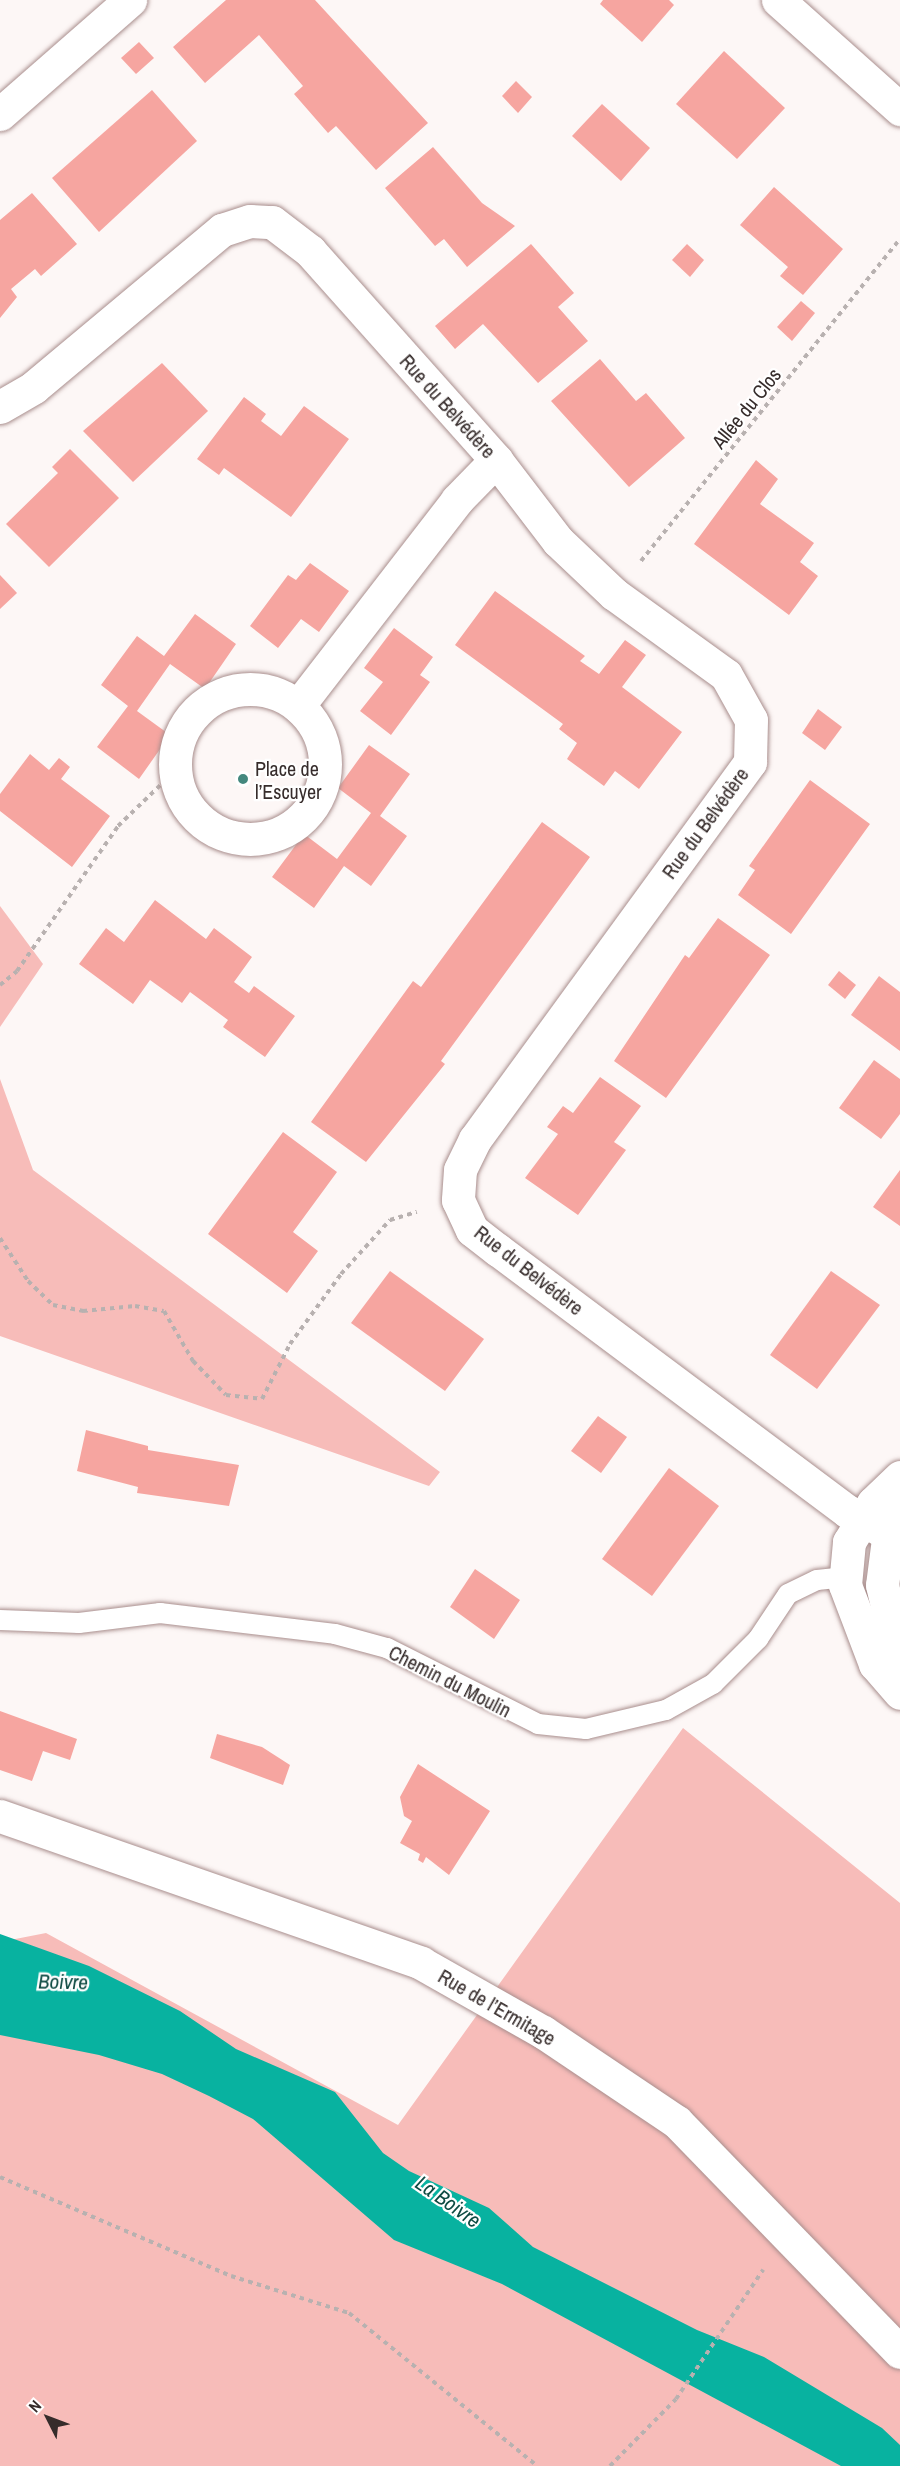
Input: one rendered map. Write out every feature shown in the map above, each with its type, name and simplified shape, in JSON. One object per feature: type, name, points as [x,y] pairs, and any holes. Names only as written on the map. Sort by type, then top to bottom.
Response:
[{"type":"street","points":[[0,114],[130,0]]},
{"type":"street","points":[[778,0],[900,109]]},
{"type":"street","name":"Rue du Belvédère","points":[[0,407],[34,387],[222,230],[250,221],[272,222],[310,251],[496,460],[558,541],[614,594],[726,675],[751,720],[750,762],[475,1138],[460,1170],[458,1200],[481,1237],[884,1520]]},
{"type":"street","points":[[298,706],[457,500],[496,460]]},
{"type":"street","points":[[263,690],[298,706],[321,738],[324,778],[307,812],[292,826],[256,838],[218,832],[188,807],[175,771],[182,732],[207,702],[225,693],[263,690]]},
{"type":"street","points":[[900,1477],[884,1520],[882,1586],[900,1660]]},
{"type":"street","points":[[884,1520],[849,1542],[846,1576],[854,1620],[875,1664],[900,1693]]},
{"type":"street","name":"Rue de l’Ermitage","points":[[0,1816],[421,1963],[543,2032],[677,2122],[900,2352]]},
{"type":"lane","name":"Chemin du Moulin","points":[[0,1620],[79,1623],[160,1613],[335,1634],[387,1648],[538,1724],[586,1729],[666,1710],[713,1684],[758,1639],[788,1594],[817,1580],[846,1576]]},
{"type":"path","name":"Allée du Clos","points":[[614,594],[900,239]]},
{"type":"path","points":[[0,985],[17,970],[118,826],[175,771]]},
{"type":"path","points":[[0,1239],[16,1256],[28,1281],[53,1305],[84,1311],[135,1306],[164,1311],[193,1361],[226,1395],[262,1399],[296,1336],[341,1274],[390,1220],[458,1200]]},
{"type":"path","points":[[0,2177],[231,2276],[349,2313],[537,2466]]},
{"type":"path","points":[[610,2466],[676,2399],[737,2307]]},
{"type":"shaded area","points":[[0,906],[43,964],[0,1027]]},
{"type":"shaded area","points":[[0,1079],[33,1170],[440,1472],[429,1486],[0,1336]]},
{"type":"shaded area","points":[[683,1728],[900,1903],[900,2466],[0,2466],[0,1942],[46,1933],[398,2125]]},
{"type":"water","points":[[0,1934],[89,1966],[180,2011],[236,2049],[335,2092],[383,2153],[409,2171],[489,2208],[533,2247],[697,2330],[764,2357],[882,2428],[900,2445],[900,2466],[841,2466],[502,2284],[394,2240],[253,2119],[209,2096],[162,2074],[99,2055],[0,2035]]},
{"type":"building","points":[[226,0],[315,0],[428,123],[376,170],[336,126],[328,133],[294,94],[303,86],[259,35],[205,83],[173,47]]},
{"type":"building","points":[[603,0],[669,0],[674,5],[642,42],[600,4]]},
{"type":"building","points":[[139,42],[154,58],[136,74],[121,58]]},
{"type":"building","points":[[724,51],[785,108],[737,159],[676,104]]},
{"type":"building","points":[[516,81],[532,97],[518,113],[502,96]]},
{"type":"building","points":[[152,90],[197,141],[99,232],[52,178]]},
{"type":"building","points":[[602,104],[650,148],[621,181],[572,136]]},
{"type":"building","points":[[433,147],[482,203],[515,226],[467,267],[444,239],[435,246],[385,188]]},
{"type":"building","points":[[774,187],[843,249],[803,295],[780,276],[788,267],[740,225]]},
{"type":"building","points":[[32,193],[77,244],[41,276],[35,269],[11,289],[17,297],[0,318],[0,220]]},
{"type":"building","points":[[531,244],[574,293],[558,307],[588,341],[538,383],[483,324],[455,349],[435,326]]},
{"type":"building","points":[[687,244],[704,260],[690,277],[672,260]]},
{"type":"building","points":[[801,301],[815,313],[792,341],[777,327]]},
{"type":"building","points":[[600,359],[636,401],[646,393],[685,438],[629,487],[551,401]]},
{"type":"building","points":[[162,363],[208,411],[133,482],[83,431]]},
{"type":"building","points":[[244,397],[266,414],[261,421],[281,436],[304,406],[349,439],[291,517],[224,468],[219,475],[197,459]]},
{"type":"building","points":[[70,449],[119,498],[49,567],[6,524],[58,473],[52,467]]},
{"type":"building","points":[[756,460],[778,479],[760,504],[814,543],[800,562],[818,576],[789,615],[694,544]]},
{"type":"building","points":[[310,563],[349,591],[319,632],[301,619],[278,648],[250,626],[288,575],[296,580]]},
{"type":"building","points":[[0,575],[17,593],[0,609]]},
{"type":"building","points":[[495,591],[585,656],[580,661],[599,674],[625,640],[646,655],[622,687],[682,732],[639,789],[615,771],[604,786],[567,759],[577,743],[559,729],[563,724],[455,645]]},
{"type":"building","points":[[195,614],[236,644],[205,689],[170,664],[137,711],[170,735],[139,779],[97,747],[128,706],[101,685],[137,636],[164,656]]},
{"type":"building","points":[[394,628],[433,657],[420,675],[430,682],[391,735],[360,711],[383,682],[364,668]]},
{"type":"building","points":[[818,709],[842,727],[825,750],[802,733]]},
{"type":"building","points":[[369,745],[410,774],[380,816],[407,836],[371,886],[344,866],[314,908],[272,877],[304,834],[337,859],[371,813],[338,788]]},
{"type":"building","points":[[30,754],[49,770],[59,758],[70,767],[61,779],[110,816],[72,867],[0,811],[0,794]]},
{"type":"building","points":[[810,780],[870,824],[791,934],[738,895],[755,870],[749,866]]},
{"type":"building","points":[[542,822],[590,857],[441,1061],[445,1064],[366,1162],[311,1122],[413,981],[421,987]]},
{"type":"building","points":[[155,900],[206,939],[214,928],[252,957],[234,982],[249,993],[254,986],[295,1016],[265,1057],[223,1027],[228,1020],[190,992],[182,1003],[150,980],[133,1004],[79,964],[106,928],[124,942]]},
{"type":"building","points":[[718,918],[770,955],[666,1098],[614,1061],[685,955],[689,958]]},
{"type":"building","points":[[839,971],[856,985],[845,999],[828,985]]},
{"type":"building","points":[[879,976],[900,992],[900,1051],[851,1015]]},
{"type":"building","points":[[874,1060],[900,1079],[900,1114],[881,1139],[839,1108]]},
{"type":"building","points":[[600,1077],[641,1106],[614,1142],[626,1150],[578,1215],[525,1178],[558,1134],[547,1127],[563,1106],[573,1113]]},
{"type":"building","points":[[283,1132],[337,1172],[293,1232],[318,1251],[287,1293],[208,1234]]},
{"type":"building","points":[[900,1170],[900,1226],[873,1207]]},
{"type":"building","points":[[390,1271],[484,1339],[445,1391],[351,1323]]},
{"type":"building","points":[[831,1271],[880,1305],[817,1389],[770,1355]]},
{"type":"building","points":[[598,1416],[627,1437],[601,1473],[571,1451]]},
{"type":"building","points":[[86,1430],[148,1446],[148,1450],[239,1465],[229,1506],[137,1493],[138,1487],[77,1471]]},
{"type":"building","points":[[669,1468],[719,1506],[652,1596],[602,1559]]},
{"type":"building","points":[[475,1569],[520,1600],[494,1639],[450,1607]]},
{"type":"building","points":[[0,1711],[77,1739],[70,1760],[43,1751],[32,1781],[0,1770]]},
{"type":"building","points":[[217,1734],[262,1747],[290,1765],[283,1785],[210,1758]]},
{"type":"building","points":[[418,1764],[490,1811],[449,1875],[426,1857],[423,1863],[418,1860],[420,1854],[400,1843],[412,1821],[404,1816],[400,1797]]},
{"type":"place","name":"Place de l’Escuyer","points":[[243,779]]},
{"type":"water label","name":"Boivre","points":[[63,1982]]},
{"type":"water label","name":"La Boivre","points":[[448,2202]]}]
